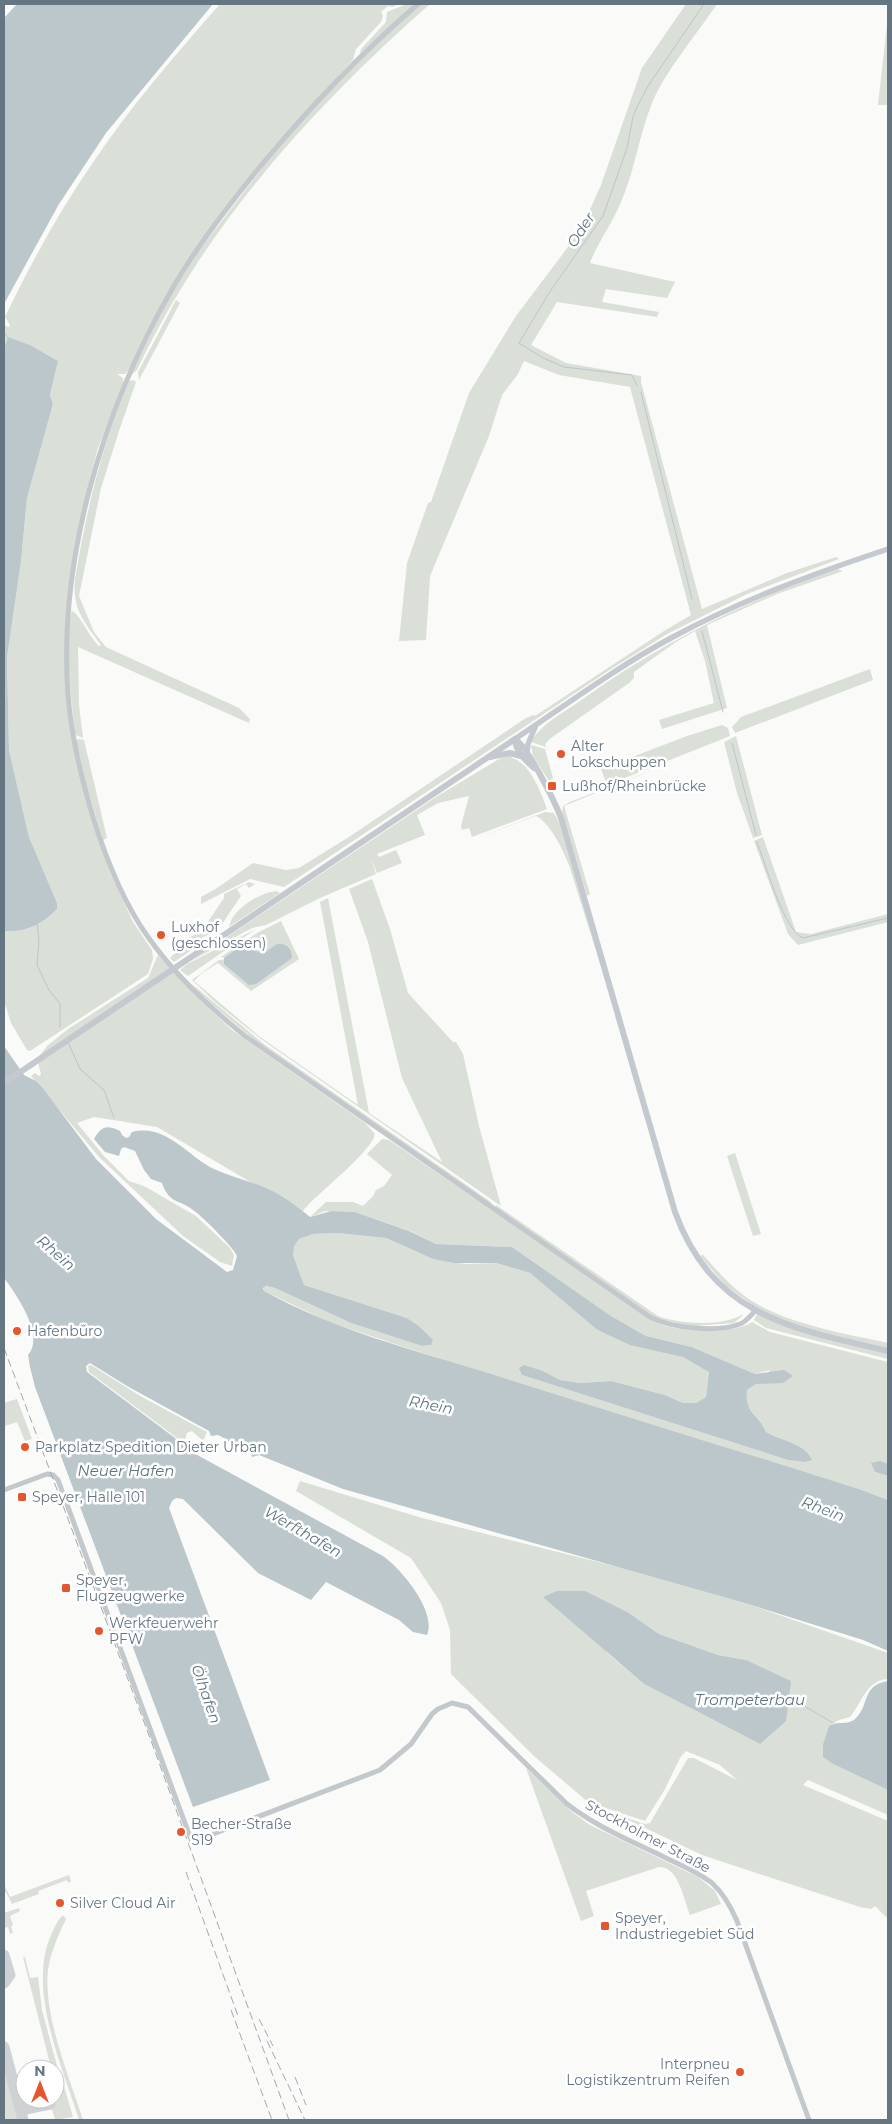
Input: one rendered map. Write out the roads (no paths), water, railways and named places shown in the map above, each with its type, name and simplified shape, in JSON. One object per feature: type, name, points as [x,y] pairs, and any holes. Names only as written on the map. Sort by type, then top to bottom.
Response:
[{"type":"main road","points":[[4,1083],[636,659],[723,611],[780,586],[888,549]]},
{"type":"main road","points":[[525,755],[536,725]]},
{"type":"main road","points":[[515,739],[515,746],[525,755],[536,770],[550,793],[561,818],[680,1225],[691,1248],[707,1270],[733,1296],[754,1311],[801,1331],[888,1352]]},
{"type":"main road","points":[[488,757],[512,754],[525,755]]},
{"type":"street","points":[[418,4],[374,42],[316,102],[277,146],[216,223],[171,291],[128,377],[111,418],[87,498],[70,597],[67,643],[68,692],[73,735],[80,771],[108,861],[136,918],[159,951],[190,987],[245,1036],[650,1317],[678,1328],[722,1327],[739,1325],[754,1311]]},
{"type":"street","name":"Stockholmer Straße","points":[[4,1490],[45,1474],[55,1476],[62,1489],[192,1842],[357,1780],[390,1764],[411,1744],[432,1714],[447,1704],[462,1704],[475,1712],[556,1793],[583,1816],[609,1831],[697,1873],[720,1892],[729,1903],[737,1922],[809,2120]]},
{"type":"water","points":[[17,4],[213,4],[106,133],[59,204],[4,304],[4,18]]},
{"type":"water","points":[[8,337],[32,346],[58,361],[50,395],[53,404],[27,498],[21,561],[7,658],[9,750],[29,837],[57,903],[57,909],[40,923],[19,931],[4,931],[4,349]]},
{"type":"water","points":[[277,944],[283,944],[288,947],[292,958],[256,984],[249,985],[224,964],[224,958],[241,946],[264,953]]},
{"type":"water","points":[[4,1046],[24,1075],[36,1081],[42,1087],[96,1159],[156,1219],[227,1272],[233,1270],[237,1256],[230,1246],[197,1213],[171,1198],[162,1183],[151,1179],[144,1170],[135,1151],[124,1147],[121,1149],[119,1156],[105,1152],[94,1139],[102,1129],[107,1127],[115,1129],[120,1131],[126,1138],[132,1132],[144,1130],[166,1136],[214,1169],[274,1192],[310,1217],[331,1211],[355,1212],[409,1231],[436,1244],[512,1247],[611,1316],[646,1336],[692,1347],[755,1374],[784,1370],[793,1376],[783,1383],[756,1384],[747,1390],[747,1398],[750,1409],[766,1432],[804,1450],[812,1460],[805,1462],[788,1460],[522,1375],[519,1368],[524,1365],[543,1371],[560,1380],[581,1383],[611,1381],[665,1395],[683,1403],[696,1403],[706,1397],[709,1372],[683,1357],[630,1345],[596,1329],[530,1273],[496,1263],[454,1263],[433,1259],[386,1238],[337,1233],[313,1234],[299,1239],[294,1246],[293,1255],[304,1285],[407,1318],[419,1326],[433,1340],[431,1345],[422,1346],[351,1323],[275,1288],[266,1286],[263,1288],[264,1291],[291,1305],[375,1338],[859,1489],[888,1500],[888,1651],[863,1640],[748,1604],[343,1489],[259,1455],[252,1457],[250,1450],[239,1445],[231,1446],[228,1440],[218,1435],[211,1436],[209,1431],[127,1386],[90,1363],[86,1366],[87,1372],[199,1456],[383,1556],[399,1570],[416,1591],[427,1614],[429,1625],[427,1635],[413,1632],[399,1620],[326,1582],[311,1600],[258,1573],[183,1499],[176,1498],[172,1501],[169,1508],[270,1780],[193,1807],[35,1387],[28,1355],[32,1347],[31,1327],[22,1305],[4,1278]]},
{"type":"water","points":[[881,1461],[888,1464],[888,1476],[875,1472],[871,1463]]},
{"type":"water","name":"Trompeterbau","points":[[557,1591],[585,1591],[629,1613],[659,1634],[718,1655],[746,1660],[791,1681],[786,1721],[760,1744],[644,1684],[543,1597]]},
{"type":"water","points":[[888,1681],[888,1790],[833,1764],[823,1757],[823,1744],[829,1726],[855,1719],[860,1714],[870,1691],[879,1683]]},
{"type":"waterway","name":"Oder","points":[[637,386],[632,375],[564,367],[543,358],[519,343],[549,293],[603,216],[627,148],[633,117],[637,107],[648,86],[704,4]]},
{"type":"waterway","points":[[4,333],[8,337]]},
{"type":"waterway","name":"Oder","points":[[641,392],[692,599]]},
{"type":"waterway","points":[[702,631],[723,712]]},
{"type":"waterway","points":[[732,743],[756,835]]},
{"type":"waterway","points":[[757,842],[782,910],[796,933],[803,938],[888,918]]},
{"type":"waterway","points":[[37,923],[39,940],[37,965],[49,990],[60,1004],[60,1027]]},
{"type":"waterway","points":[[68,1042],[80,1069],[104,1090],[114,1118]]},
{"type":"waterway","points":[[789,1697],[833,1723]]},
{"type":"railway","points":[[4,1348],[153,1746],[289,2120]]},
{"type":"railway","points":[[186,1872],[238,2016]]},
{"type":"railway","points":[[231,2010],[272,2120]]},
{"type":"railway","points":[[259,2019],[273,2046]]},
{"type":"railway","points":[[267,2041],[305,2120]]},
{"type":"railway","points":[[295,2077],[306,2105]]},
{"type":"place","name":"Alter Lokschuppen","points":[[561,754]]},
{"type":"place","name":"Lußhof/Rheinbrücke","points":[[552,786]]},
{"type":"place","name":"Luxhof (geschlossen)","points":[[161,935]]},
{"type":"place","name":"Hafenbüro","points":[[17,1331]]},
{"type":"place","name":"Parkplatz Spedition Dieter Urban","points":[[25,1447]]},
{"type":"place","name":"Speyer, Halle 101","points":[[22,1497]]},
{"type":"place","name":"Speyer, Flugzeugwerke","points":[[66,1588]]},
{"type":"place","name":"Werkfeuerwehr PFW","points":[[99,1631]]},
{"type":"place","name":"Becher-Straße S19","points":[[181,1832]]},
{"type":"place","name":"Silver Cloud Air","points":[[60,1903]]},
{"type":"place","name":"Speyer, Industriegebiet Süd","points":[[605,1926]]},
{"type":"place","name":"Interpneu Logistikzentrum Reifen","points":[[740,2072]]},
{"type":"water label","name":"Rhein","points":[[56,1253]]},
{"type":"water label","name":"Rhein","points":[[431,1405]]},
{"type":"water label","name":"Neuer Hafen","points":[[126,1471]]},
{"type":"water label","name":"Rhein","points":[[823,1509]]},
{"type":"water label","name":"Werfthafen","points":[[303,1532]]},
{"type":"water label","name":"Ölhafen","points":[[206,1694]]}]
